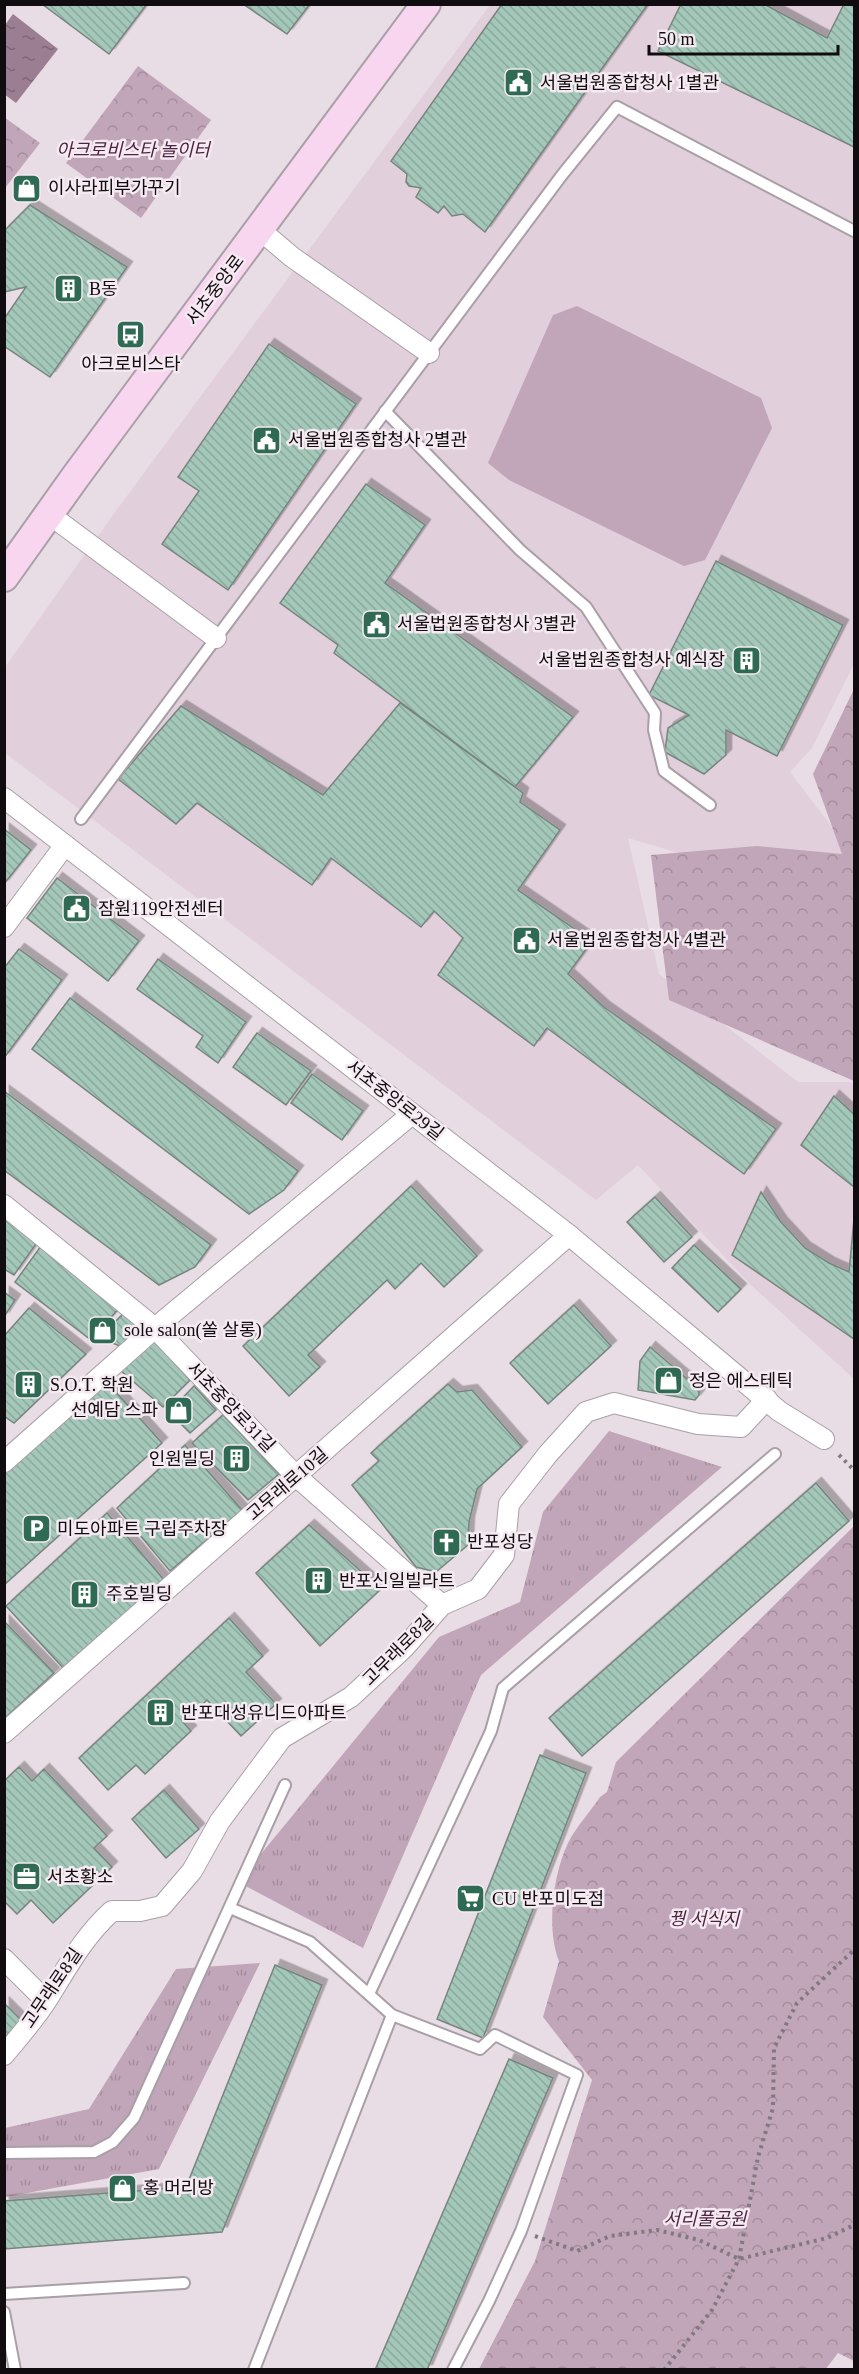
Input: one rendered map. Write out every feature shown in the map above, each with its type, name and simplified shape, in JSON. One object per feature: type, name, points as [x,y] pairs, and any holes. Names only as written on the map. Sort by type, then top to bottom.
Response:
[{"type":"main road","name":"서초중앙로","points":[[4,577],[51,515],[76,476],[426,4]]},
{"type":"street","points":[[260,230],[292,257],[429,353]]},
{"type":"street","points":[[51,515],[216,638]]},
{"type":"street","name":"서초중앙로29길","points":[[4,798],[569,1235],[773,1405],[824,1439]]},
{"type":"street","points":[[4,927],[65,845]]},
{"type":"street","points":[[4,1462],[155,1328],[412,1114]]},
{"type":"street","name":"서초중앙로31길","points":[[4,1205],[155,1328],[296,1476],[442,1605]]},
{"type":"street","name":"고무래로10길","points":[[4,1733],[569,1235]]},
{"type":"street","name":"고무래로8길","points":[[4,2055],[46,2001],[70,1960],[95,1925],[112,1911],[140,1911],[162,1906],[192,1871],[220,1821],[282,1738],[351,1697],[404,1648],[442,1605],[478,1589],[504,1555],[509,1504],[548,1454],[586,1412],[614,1403],[698,1424],[741,1427],[773,1405]]},
{"type":"street","points":[[4,1959],[46,2001]]},
{"type":"lane","points":[[81,819],[562,175],[617,107],[855,231]]},
{"type":"lane","points":[[386,411],[520,550],[586,607],[655,713],[654,730],[664,771],[710,805]]},
{"type":"lane","points":[[369,1994],[491,1731],[503,1688],[775,1454]]},
{"type":"lane","points":[[4,2153],[94,2152],[122,2133],[134,2118],[285,1785]]},
{"type":"lane","points":[[230,1908],[310,1941],[392,2014],[480,2049],[495,2035],[577,2074],[521,2231],[489,2301],[453,2370]]},
{"type":"lane","points":[[254,2370],[392,2014]]},
{"type":"lane","points":[[4,2294],[184,2283]]},
{"type":"lane","points":[[4,2312],[15,2370]]},
{"type":"path","points":[[664,2370],[712,2310],[739,2259],[758,2157],[773,2108],[774,2048],[797,2003],[855,1950]]},
{"type":"path","points":[[521,2231],[577,2251],[610,2236],[657,2230],[699,2240],[739,2259],[827,2238],[855,2225]]},
{"type":"shaded area","points":[[490,5],[854,5],[854,664],[812,748],[790,772],[854,856],[784,884],[628,838],[659,974],[798,1082],[851,1082],[854,1085],[854,1379],[752,1286],[638,1165],[596,1200],[5,753],[5,667],[110,519]]},
{"type":"green space","name":"아크로비스타 놀이터","points":[[138,66],[211,120],[141,218],[66,163]]},
{"type":"green space","points":[[4,117],[40,143],[5,188],[4,188]]},
{"type":"green space","points":[[577,306],[761,398],[772,428],[705,560],[684,566],[509,480],[488,463],[553,315]]},
{"type":"green space","points":[[854,689],[854,1081],[669,1000],[651,855],[757,846],[842,854],[813,774]]},
{"type":"green space","points":[[609,1431],[722,1467],[481,1675],[363,1948],[238,1882],[439,1637],[520,1602],[543,1512]]},
{"type":"green space","name":"서리풀공원","points":[[854,1526],[854,2361],[838,2353],[825,2370],[479,2369],[535,2261],[592,2080],[543,2017],[559,1961],[553,1933],[553,1902],[558,1870],[568,1843],[600,1797],[607,1792],[616,1762]]},
{"type":"green space","points":[[260,1963],[159,2169],[5,2197],[5,2128],[89,2109],[176,1969]]},
{"type":"water","points":[[13,14],[58,49],[16,103],[4,94],[5,25]]},
{"type":"building","points":[[42,4],[147,4],[109,54]]},
{"type":"building","points":[[243,4],[310,4],[287,34]]},
{"type":"building","name":"서울법원종합청사 1별관","points":[[502,4],[648,4],[485,232],[463,214],[452,216],[444,206],[438,213],[416,197],[421,188],[409,186],[406,182],[407,174],[391,161]]},
{"type":"building","points":[[681,4],[764,4],[827,38],[844,4],[854,4],[854,147],[658,51]]},
{"type":"building","name":"B동","points":[[30,205],[127,267],[50,377],[4,346],[4,319],[26,287],[4,292],[4,231]]},
{"type":"building","name":"서울법원종합청사 2별관","points":[[269,344],[356,404],[228,590],[162,544],[199,491],[178,477]]},
{"type":"building","name":"서울법원종합청사 3별관","points":[[366,484],[425,525],[385,583],[573,717],[515,787],[334,653],[338,645],[280,603]]},
{"type":"building","name":"서울법원종합청사 예식장","points":[[716,561],[843,625],[777,756],[726,730],[726,755],[704,774],[665,752],[668,728],[689,715],[649,695]]},
{"type":"building","name":"서울법원종합청사 4별관","points":[[400,703],[523,793],[520,802],[560,830],[518,890],[592,941],[568,974],[604,1007],[776,1129],[744,1174],[547,1028],[534,1046],[438,975],[463,938],[434,911],[421,927],[331,858],[312,885],[197,803],[176,824],[118,779],[181,706],[323,795]]},
{"type":"building","points":[[4,829],[31,850],[4,884]]},
{"type":"building","points":[[57,878],[139,941],[108,981],[27,918]]},
{"type":"building","points":[[19,949],[62,980],[4,1058],[4,968]]},
{"type":"building","points":[[158,959],[246,1022],[218,1063],[196,1047],[203,1036],[137,989]]},
{"type":"building","points":[[70,998],[298,1171],[284,1190],[249,1214],[32,1049]]},
{"type":"building","points":[[257,1033],[311,1071],[286,1105],[233,1067]]},
{"type":"building","points":[[312,1074],[363,1111],[342,1140],[291,1103]]},
{"type":"building","points":[[4,1091],[211,1245],[195,1267],[159,1285],[4,1170]]},
{"type":"building","points":[[834,1096],[854,1114],[854,1187],[801,1145]]},
{"type":"building","points":[[411,1186],[477,1256],[444,1287],[421,1263],[395,1289],[387,1280],[308,1355],[320,1367],[289,1396],[243,1346]]},
{"type":"building","points":[[761,1192],[781,1222],[805,1248],[849,1272],[854,1219],[854,1339],[732,1255]]},
{"type":"building","points":[[655,1197],[692,1237],[664,1262],[627,1222]]},
{"type":"building","points":[[4,1217],[36,1244],[14,1275],[4,1269]]},
{"type":"building","points":[[694,1245],[741,1289],[718,1312],[672,1268]]},
{"type":"building","points":[[41,1246],[120,1307],[91,1340],[15,1282]]},
{"type":"building","points":[[4,1292],[15,1300],[4,1317]]},
{"type":"building","points":[[574,1305],[611,1346],[548,1404],[510,1363]]},
{"type":"building","name":"S.O.T. 학원","points":[[29,1308],[86,1354],[14,1423],[4,1416],[4,1336]]},
{"type":"building","points":[[126,1311],[146,1329],[125,1348],[99,1338]]},
{"type":"building","points":[[154,1341],[190,1380],[163,1407],[120,1370]]},
{"type":"building","points":[[650,1347],[699,1389],[699,1395],[695,1400],[638,1390],[640,1361]]},
{"type":"building","name":"미도아파트 구립주차장","points":[[106,1381],[162,1443],[4,1585],[4,1473]]},
{"type":"building","points":[[448,1384],[457,1392],[472,1390],[522,1447],[477,1489],[469,1522],[468,1545],[436,1572],[416,1567],[352,1485],[379,1461],[371,1453]]},
{"type":"building","points":[[194,1386],[216,1410],[190,1433],[169,1412]]},
{"type":"building","name":"인원빌딩","points":[[223,1415],[279,1474],[248,1500],[192,1443]]},
{"type":"building","points":[[185,1445],[242,1510],[170,1571],[117,1508]]},
{"type":"building","points":[[816,1483],[849,1521],[582,1756],[549,1718]]},
{"type":"building","name":"주호빌딩","points":[[107,1513],[165,1581],[65,1670],[6,1606]]},
{"type":"building","name":"반포신일빌라트","points":[[309,1525],[381,1589],[320,1646],[256,1573]]},
{"type":"building","name":"반포대성유니드아파트","points":[[229,1618],[263,1656],[246,1672],[276,1704],[241,1736],[207,1700],[183,1722],[191,1731],[145,1774],[136,1765],[108,1790],[79,1758]]},
{"type":"building","points":[[4,1621],[54,1673],[6,1717],[4,1715]]},
{"type":"building","points":[[540,1755],[586,1773],[483,2038],[437,2019]]},
{"type":"building","points":[[19,1767],[32,1781],[44,1769],[107,1836],[94,1848],[112,1867],[53,1923],[31,1900],[17,1914],[4,1901],[4,1781]]},
{"type":"building","points":[[164,1790],[199,1829],[166,1858],[132,1819]]},
{"type":"building","points":[[275,1965],[322,1985],[222,2232],[4,2249],[4,2201],[186,2187]]},
{"type":"building","points":[[4,2003],[22,2021],[4,2038]]},
{"type":"building","points":[[509,2059],[553,2078],[427,2370],[375,2370]]},
{"type":"place","name":"서울법원종합청사 1별관","points":[[519,83]]},
{"type":"place","name":"이사라피부가꾸기","points":[[27,188]]},
{"type":"place","name":"B동","points":[[68,289]]},
{"type":"place","name":"아크로비스타","points":[[131,335]]},
{"type":"place","name":"서울법원종합청사 2별관","points":[[267,440]]},
{"type":"place","name":"서울법원종합청사 3별관","points":[[376,624]]},
{"type":"place","name":"서울법원종합청사 예식장","points":[[746,660]]},
{"type":"place","name":"잠원119안전센터","points":[[77,909]]},
{"type":"place","name":"서울법원종합청사 4별관","points":[[526,940]]},
{"type":"place","name":"sole salon(쏠 살롱)","points":[[103,1330]]},
{"type":"place","name":"정은 에스테틱","points":[[668,1381]]},
{"type":"place","name":"S.O.T. 학원","points":[[29,1385]]},
{"type":"place","name":"선예담 스파","points":[[179,1410]]},
{"type":"place","name":"인원빌딩","points":[[236,1459]]},
{"type":"place","name":"미도아파트 구립주차장","points":[[36,1529]]},
{"type":"place","name":"반포성당","points":[[446,1542]]},
{"type":"place","name":"반포신일빌라트","points":[[318,1581]]},
{"type":"place","name":"주호빌딩","points":[[85,1594]]},
{"type":"place","name":"반포대성유니드아파트","points":[[160,1713]]},
{"type":"place","name":"서초황소","points":[[26,1877]]},
{"type":"place","name":"CU 반포미도점","points":[[471,1899]]},
{"type":"place","name":"홍 머리방","points":[[122,2188]]},
{"type":"park label","name":"꿩 서식지","points":[[704,1919]]}]
